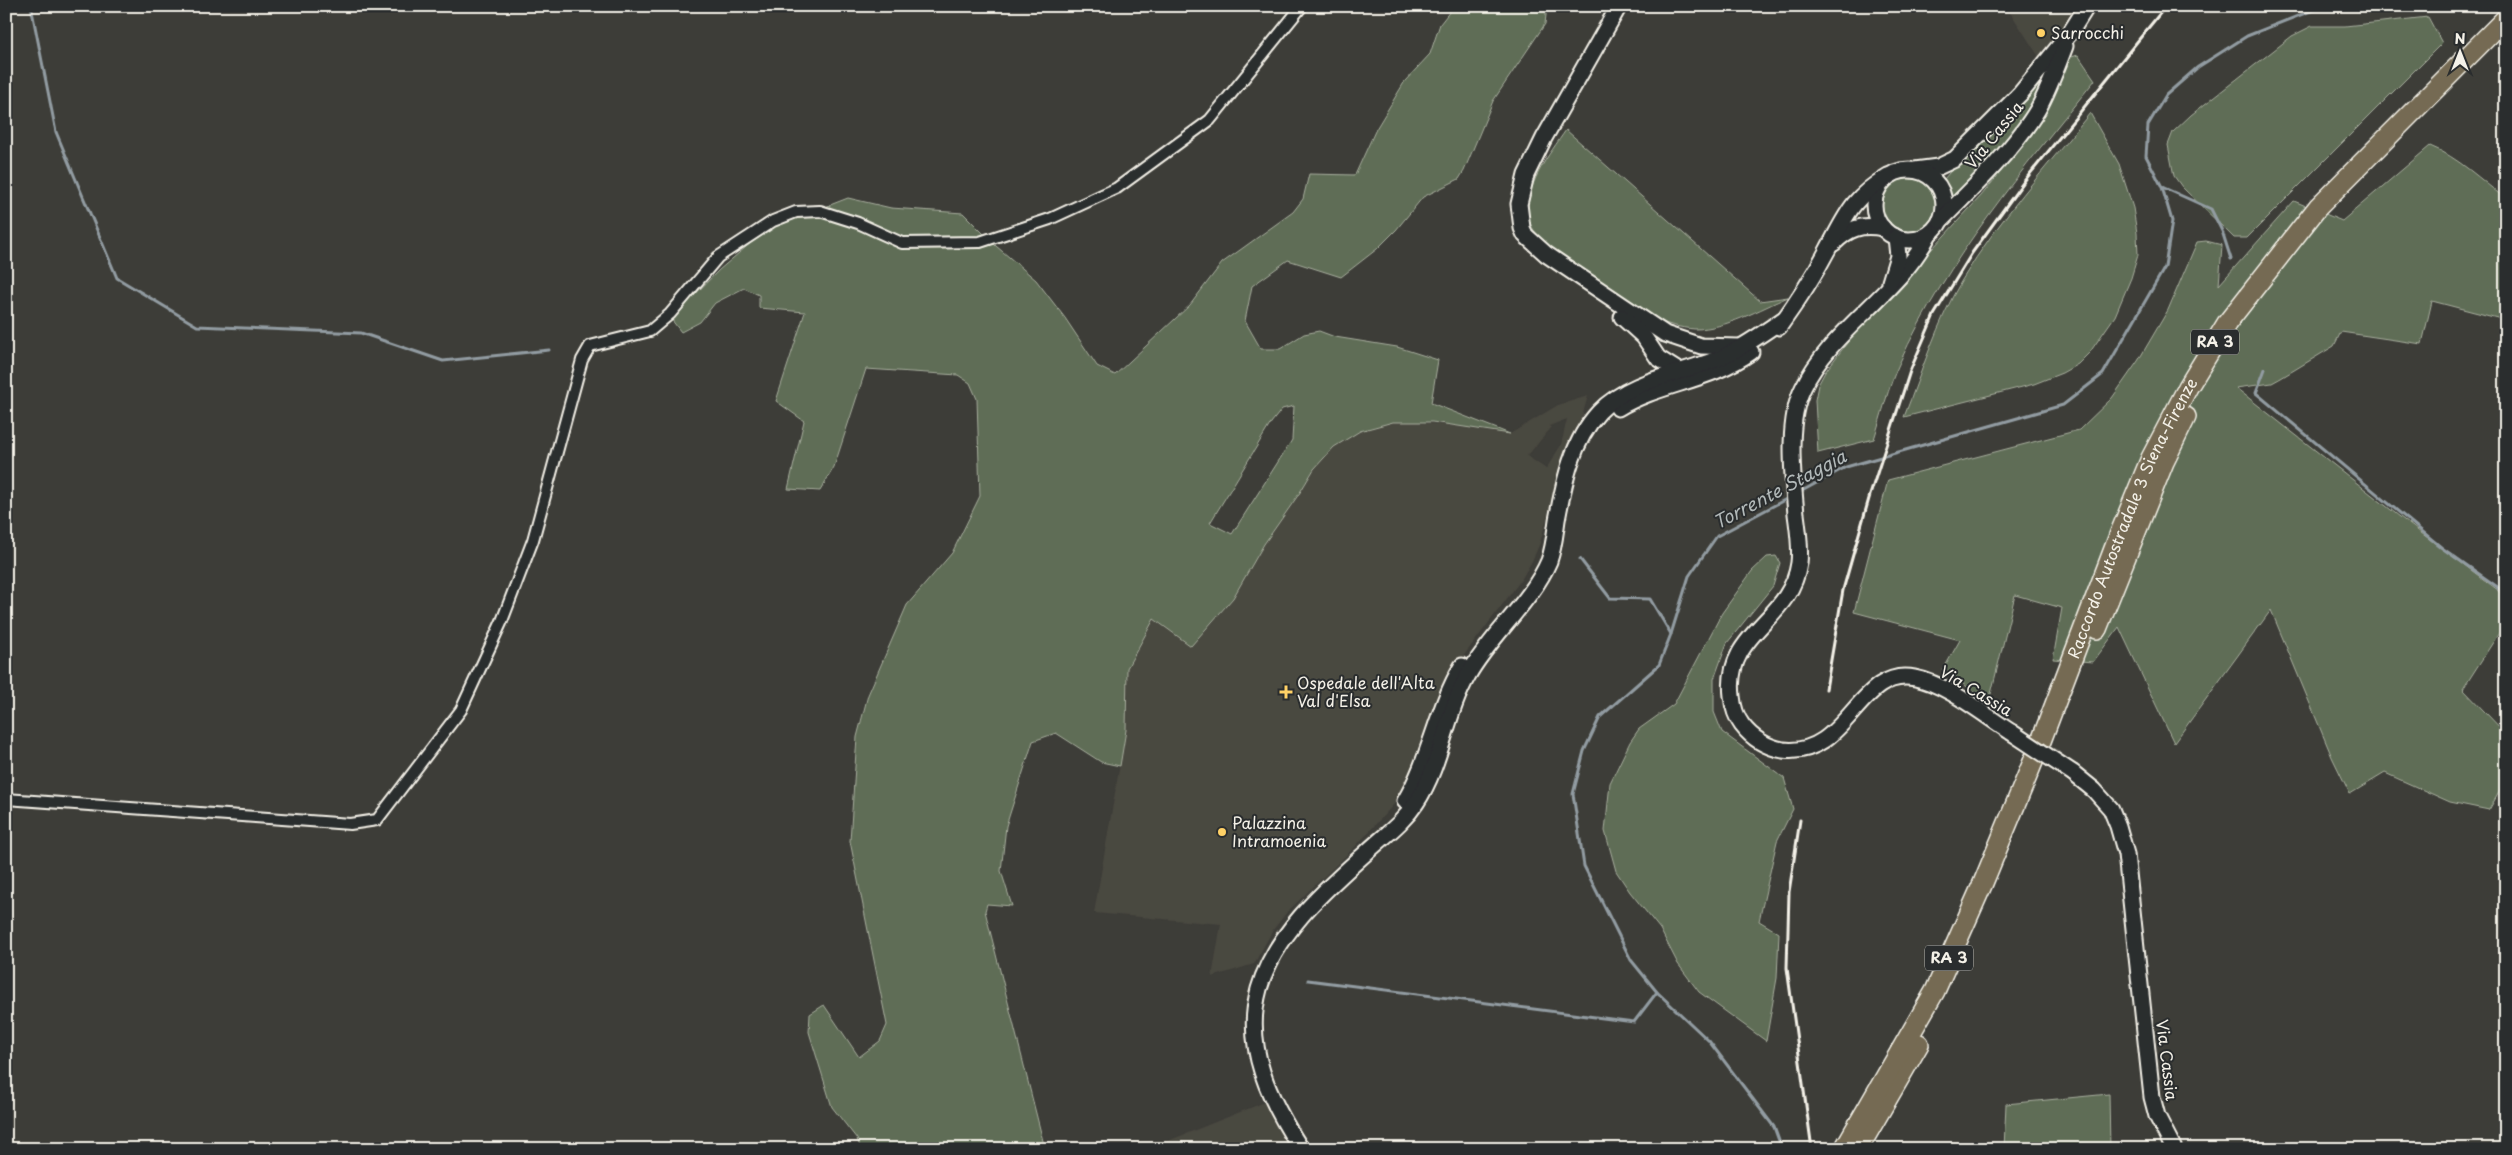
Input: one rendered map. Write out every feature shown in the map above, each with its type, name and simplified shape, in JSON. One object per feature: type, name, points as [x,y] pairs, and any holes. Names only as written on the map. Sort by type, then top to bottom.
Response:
[{"type":"highway","name":"Raccordo Autostradale 3 Siena-Firenze","points":[[1844,1149],[1934,990],[2043,752],[2120,533],[2151,458],[2188,387],[2227,323],[2318,207],[2506,18]]},
{"type":"highway","name":"Raccordo Autostradale 3 Siena-Firenze","points":[[1858,1149],[1945,997],[2043,752],[2164,462],[2200,390],[2238,327],[2284,264],[2327,214],[2506,35]]},
{"type":"main road","points":[[1619,6],[1544,138],[1526,175],[1518,204],[1525,235],[1540,257],[1634,326],[1644,336],[1654,354],[1680,372],[1688,375],[1721,364],[1736,362]]},
{"type":"main road","name":"Via Cassia","points":[[1888,176],[1896,172],[1938,167],[1955,159],[2020,94],[2070,32],[2087,6]]},
{"type":"main road","name":"Via Cassia","points":[[2070,32],[2059,64],[2032,118],[1972,190],[1928,234],[1923,246],[1830,349],[1804,385],[1796,404],[1794,452],[1799,543],[1797,572],[1786,598],[1742,647],[1732,668],[1733,704],[1738,720],[1749,734],[1766,745],[1783,750],[1801,749],[1833,733],[1867,695],[1882,682],[1897,678],[1915,677],[1938,686],[2074,773],[2108,805],[2116,820],[2122,840],[2130,881],[2152,1097],[2157,1116],[2174,1149]]},
{"type":"main road","points":[[1915,170],[1930,177],[1941,189],[1944,205],[1940,221]]},
{"type":"main road","points":[[1888,176],[1878,190],[1874,207],[1876,218],[1883,228],[1896,237],[1913,239],[1928,234]]},
{"type":"main road","points":[[1571,465],[1591,435],[1617,408],[1639,398],[1715,372],[1736,362],[1765,340],[1796,304],[1829,248],[1837,229],[1856,201],[1872,186],[1888,176]]},
{"type":"main road","points":[[1829,248],[1852,228],[1866,225],[1883,228]]},
{"type":"main road","points":[[1525,235],[1552,259],[1670,336],[1701,346],[1742,347]]},
{"type":"main road","name":"Via Cassia","points":[[1889,285],[1898,256],[1896,237]]},
{"type":"main road","points":[[1301,1149],[1271,1099],[1259,1063],[1253,1028],[1255,1006],[1268,963],[1280,943],[1298,921],[1366,853],[1404,819],[1419,798],[1427,783],[1464,682],[1483,652],[1543,573],[1554,545],[1557,521],[1577,442],[1598,413],[1622,395],[1648,383],[1719,358],[1742,347],[1784,319]]},
{"type":"main road","points":[[1648,383],[1654,354]]},
{"type":"main road","points":[[1366,853],[1394,818],[1414,787],[1453,681],[1479,640],[1530,574],[1557,521]]},
{"type":"street","points":[[6,799],[350,824],[377,820],[461,710],[502,621],[533,540],[582,360],[590,346],[650,331],[670,314],[718,257],[773,221],[796,212],[820,211],[858,223],[902,243],[980,242],[1050,218],[1117,188],[1210,120],[1302,6]]},
{"type":"shaded area","name":"Sarrocchi","points":[[2006,6],[2077,6],[2041,60]]},
{"type":"shaded area","name":"Ospedale dell'Alta Val d'Elsa","points":[[1588,396],[1579,427],[1565,453],[1540,543],[1532,561],[1521,580],[1462,658],[1432,717],[1408,782],[1395,803],[1355,847],[1287,912],[1273,930],[1254,964],[1212,977],[1221,924],[1094,913],[1126,730],[1127,668],[1154,619],[1191,646],[1233,598],[1264,544],[1314,469],[1334,447],[1360,431],[1393,422],[1410,421],[1468,427],[1510,434],[1558,405]],"holes":[[[1567,419],[1561,445],[1546,469],[1527,456],[1551,428],[1549,426]]]},
{"type":"shaded area","points":[[1265,1102],[1291,1149],[1165,1149],[1163,1143]]},
{"type":"green space","points":[[1454,6],[1547,6],[1545,24],[1493,101],[1459,179],[1423,197],[1396,230],[1377,249],[1341,277],[1288,260],[1252,286],[1245,321],[1261,349],[1280,349],[1304,334],[1319,331],[1335,337],[1397,347],[1438,360],[1431,403],[1510,434],[1432,422],[1393,422],[1360,431],[1334,447],[1314,469],[1264,544],[1233,598],[1191,646],[1154,619],[1127,668],[1126,730],[1120,766],[1101,762],[1056,733],[1033,741],[1006,826],[1001,871],[1012,906],[987,904],[985,911],[1045,1149],[861,1149],[857,1139],[832,1107],[809,1032],[810,1014],[824,1005],[859,1057],[880,1041],[887,1025],[850,841],[857,737],[868,695],[907,605],[952,553],[980,496],[977,399],[970,383],[958,375],[866,369],[834,467],[820,491],[788,489],[804,421],[776,401],[805,312],[759,308],[759,295],[744,288],[715,303],[700,322],[681,332],[671,319],[719,270],[766,230],[848,198],[891,208],[963,213],[996,246],[1036,280],[1065,318],[1097,366],[1115,375],[1190,305],[1222,263],[1293,212],[1303,199],[1309,174],[1355,175],[1376,129],[1405,81],[1430,54],[1440,24]],"holes":[[[1294,406],[1292,440],[1232,534],[1210,523],[1271,423],[1282,409]]]},
{"type":"green space","points":[[2428,17],[2442,43],[2247,238],[2234,238],[2182,187],[2174,176],[2168,145],[2173,132],[2191,115],[2292,36],[2312,26],[2345,26]]},
{"type":"green space","points":[[2078,55],[2095,80],[2014,181],[1963,251],[1940,288],[1918,325],[1895,373],[1874,439],[1818,453],[1815,400],[1818,385],[1825,372],[1857,330],[1981,196],[2034,131],[2059,84],[2065,59]]},
{"type":"green space","points":[[2043,73],[2047,73],[2045,79],[2017,128],[1953,201],[1944,179],[2009,116],[2022,102]]},
{"type":"green space","points":[[2090,113],[2119,164],[2133,208],[2137,233],[2138,255],[2131,278],[2115,316],[2090,352],[2078,364],[2062,373],[2034,384],[1904,417],[1937,330],[1962,280],[1991,236],[2023,194]]},
{"type":"green space","points":[[1566,130],[1760,301],[1788,297],[1731,322],[1719,326],[1695,329],[1667,324],[1651,317],[1582,274],[1546,244],[1534,231],[1529,219],[1528,207],[1534,183],[1545,160]]},
{"type":"green space","points":[[2430,146],[2450,156],[2506,199],[2505,320],[2432,301],[2422,344],[2341,332],[2334,346],[2272,383],[2236,388],[2409,524],[2506,596],[2506,622],[2463,689],[2506,734],[2506,780],[2489,810],[2450,802],[2385,773],[2350,794],[2332,757],[2271,610],[2174,743],[2119,627],[2093,662],[2053,659],[2062,608],[2015,595],[1989,702],[1943,670],[1960,640],[1854,612],[1888,480],[2079,430],[2112,398],[2138,361],[2168,310],[2197,242],[2206,241],[2222,245],[2219,285],[2294,201],[2342,221]]},
{"type":"green space","points":[[1909,178],[1919,180],[1928,186],[1934,195],[1936,205],[1934,215],[1928,224],[1919,230],[1909,232],[1899,230],[1890,224],[1884,215],[1882,205],[1884,195],[1890,186],[1899,180]]},
{"type":"green space","points":[[1776,556],[1780,563],[1773,586],[1727,643],[1714,679],[1714,712],[1722,732],[1784,778],[1793,809],[1777,841],[1759,921],[1779,933],[1777,978],[1766,1041],[1699,992],[1678,964],[1660,929],[1630,892],[1616,871],[1605,831],[1610,783],[1630,742],[1639,729],[1674,704],[1722,613],[1752,571],[1767,557]]},
{"type":"green space","points":[[2109,1094],[2110,1149],[2004,1149],[2006,1104]]},
{"type":"waterway","points":[[31,6],[56,132],[117,278],[197,326],[361,333],[443,361],[549,350]]},
{"type":"waterway","name":"Torrente Staggia","points":[[1800,492],[1846,467],[2063,405],[2103,374],[2165,267],[2172,221],[2162,187],[2146,156],[2148,125],[2166,95],[2198,67],[2247,36],[2313,10],[2350,6]]},
{"type":"waterway","points":[[2162,187],[2211,209],[2222,231],[2231,259]]},
{"type":"waterway","points":[[2265,369],[2256,393],[2442,548],[2506,593]]},
{"type":"waterway","name":"Torrente Staggia","points":[[1782,1149],[1774,1127],[1709,1041],[1657,992],[1631,960],[1584,866],[1573,794],[1584,751],[1600,717],[1659,665],[1689,576],[1717,536],[1790,497]]},
{"type":"waterway","points":[[1580,559],[1610,598],[1650,599],[1671,634]]},
{"type":"waterway","points":[[1308,980],[1634,1022],[1657,992]]},
{"type":"tunnel","points":[[2045,763],[2051,747]]},
{"type":"railway","points":[[1826,689],[1843,590],[1870,495],[1910,371],[1934,315],[1972,253],[2025,180],[2166,6]]},
{"type":"railway","points":[[1800,820],[1789,892],[1787,968],[1812,1149]]},
{"type":"place","name":"Sarrocchi","points":[[2041,33]]},
{"type":"place","name":"Ospedale dell'Alta Val d'Elsa","points":[[1286,692]]},
{"type":"place","name":"Palazzina Intramoenia","points":[[1222,832]]}]
